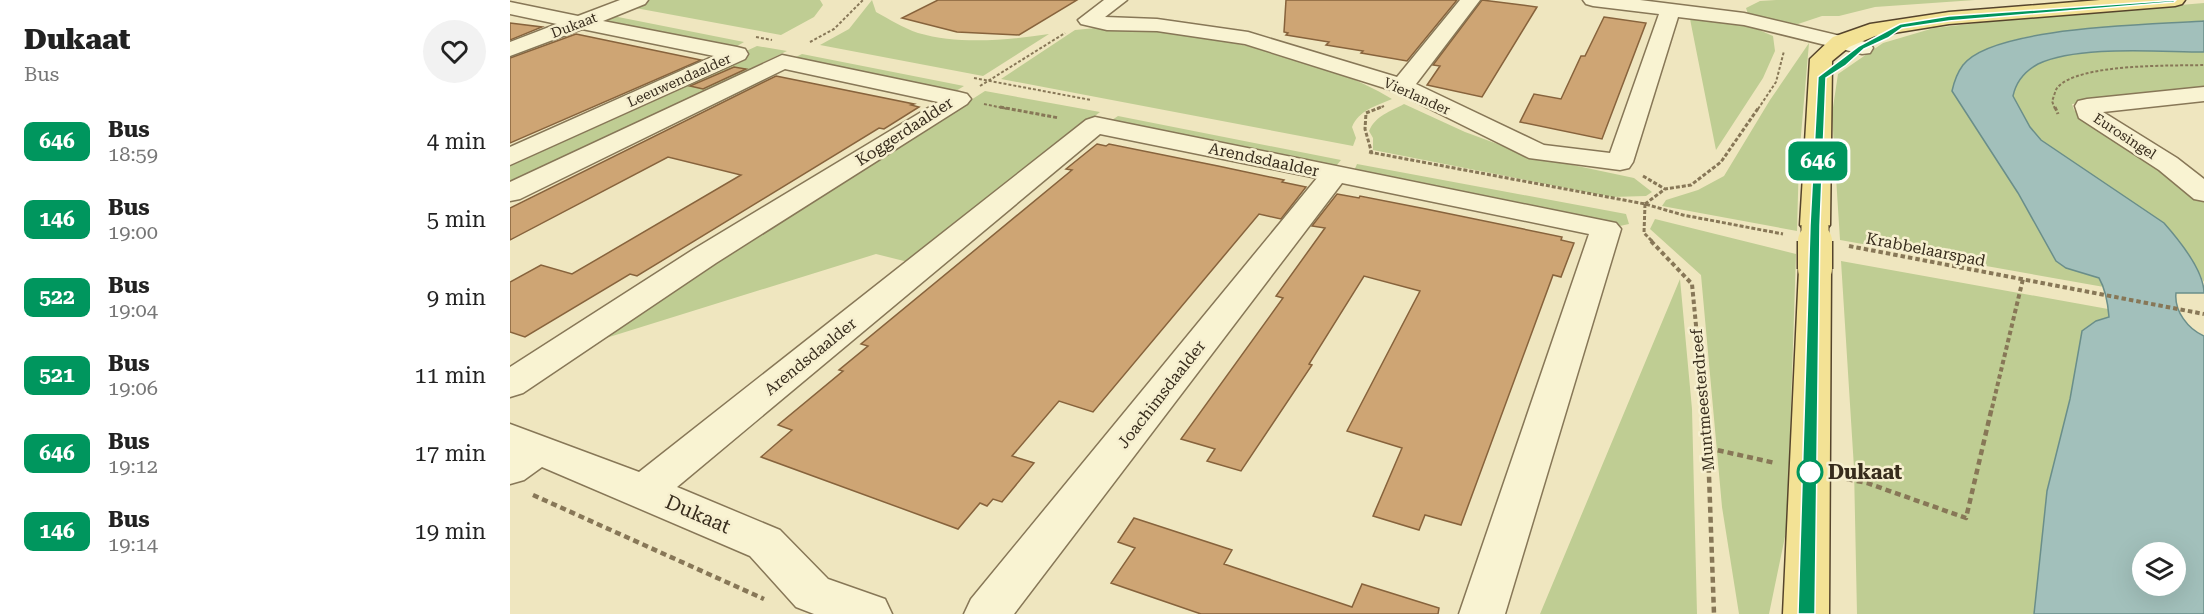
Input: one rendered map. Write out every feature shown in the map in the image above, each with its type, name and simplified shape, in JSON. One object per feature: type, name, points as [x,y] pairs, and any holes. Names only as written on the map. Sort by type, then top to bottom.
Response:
[{"type":"main road","points":[[1806,614],[1815,269],[1802,230],[1822,77],[1843,64],[1852,45],[1886,36],[1900,26],[1949,18],[2175,0]]},
{"type":"street","name":"Dukaat","points":[[510,49],[571,20],[638,0]]},
{"type":"street","points":[[1088,20],[1117,0]]},
{"type":"street","points":[[1409,90],[1470,0]]},
{"type":"street","points":[[1593,0],[1670,10],[1741,10],[1852,45]]},
{"type":"street","points":[[510,8],[571,20]]},
{"type":"street","name":"Vierlander","points":[[1088,20],[1107,24],[1157,25],[1248,38],[1409,90],[1538,152],[1620,162],[1670,10]]},
{"type":"street","points":[[510,36],[571,20]]},
{"type":"street","name":"Leeuwendaalder","points":[[510,157],[737,54],[571,20]]},
{"type":"street","points":[[510,192],[782,62]]},
{"type":"street","name":"Koggerdaalder","points":[[782,62],[959,99]]},
{"type":"street","name":"Eurosingel","points":[[2204,94],[2087,106],[2088,113],[2168,164],[2204,193]]},
{"type":"street","name":"Koggerdaalder","points":[[510,384],[705,256],[959,99]]},
{"type":"street","name":"Arendsdaalder","points":[[644,491],[1095,125],[1606,229],[1482,614]]},
{"type":"street","name":"Joachimsdaalder","points":[[987,614],[1341,175]]},
{"type":"street","name":"Dukaat","points":[[522,463],[644,491],[765,543],[812,593],[869,614]]},
{"type":"path","points":[[782,62],[779,59],[834,29],[863,0]]},
{"type":"path","points":[[959,99],[1088,20]]},
{"type":"path","points":[[1341,175],[1373,153],[1365,129],[1366,113],[1409,90]]},
{"type":"path","points":[[959,99],[1095,125]]},
{"type":"path","name":"Muntmeesterdreef","points":[[1714,614],[1708,448],[1692,284],[1644,233],[1645,204],[1683,215],[1802,230]]},
{"type":"path","name":"Krabbelaarspad","points":[[1847,246],[2204,314]]},
{"type":"path","points":[[1708,448],[1867,483],[1966,518],[2023,279]]},
{"type":"path","points":[[522,463],[765,600]]},
{"type":"green space","points":[[649,0],[820,0],[823,5],[814,17],[781,35],[630,7]]},
{"type":"green space","points":[[872,0],[876,12],[912,31],[934,37],[984,40],[1049,34],[983,76],[820,45],[849,29]]},
{"type":"green space","points":[[1975,0],[1875,7],[1839,16],[1822,16],[1798,24],[1783,23],[1748,14],[1746,8],[1760,1]]},
{"type":"green space","points":[[2204,3],[2204,21],[2030,36],[1996,46],[1963,64],[2018,193],[2056,261],[2066,268],[2099,278],[2104,287],[1840,240],[1832,114],[1838,74],[1883,43],[1934,28]]},
{"type":"green space","points":[[608,15],[744,42],[732,49],[595,21]]},
{"type":"green space","points":[[1690,19],[1752,27],[1773,36],[1775,51],[1763,78],[1716,150]]},
{"type":"green space","points":[[1106,27],[1178,34],[1254,47],[1327,68],[1361,82],[1392,99],[1359,116],[1352,127],[1356,138],[1353,146],[1001,79],[1075,30]]},
{"type":"green space","points":[[1809,43],[1799,158],[1797,231],[1662,206],[1666,200],[1698,190],[1724,176],[1770,100]]},
{"type":"green space","points":[[757,46],[787,51],[510,184],[510,161]]},
{"type":"green space","points":[[2119,51],[2204,52],[2204,90],[2072,104],[2074,110],[2204,200],[2204,282],[2179,240],[2041,140],[2030,127],[2013,96],[2022,77],[2029,70],[2055,58],[2075,54]]},
{"type":"green space","points":[[802,54],[964,86],[951,94],[786,62]]},
{"type":"green space","points":[[985,91],[1100,112],[908,262],[876,254],[590,343]]},
{"type":"green space","points":[[1404,104],[1465,132],[1530,156],[1634,178],[1652,192],[1646,196],[1612,197],[1373,150],[1373,138],[1369,131],[1375,121]]},
{"type":"green space","points":[[1118,116],[1341,160],[1332,171],[1103,126]]},
{"type":"green space","points":[[1357,164],[1626,214],[1629,224],[1615,227],[1353,173]]},
{"type":"green space","points":[[1655,219],[1796,254],[1787,527],[1769,614],[1739,614],[1722,507],[1701,275],[1650,229]]},
{"type":"green space","points":[[1841,261],[2108,309],[2109,317],[2096,321],[2082,332],[2070,399],[2047,491],[2034,614],[1857,614],[1854,468]]},
{"type":"green space","points":[[1680,279],[1692,409],[1697,614],[1540,614]]},
{"type":"water","points":[[2204,21],[2204,52],[2119,51],[2075,54],[2055,58],[2029,70],[2022,77],[2013,96],[2030,127],[2041,140],[2164,223],[2190,256],[2200,275],[2204,293],[2176,293],[2176,300],[2183,319],[2204,336],[2204,614],[2034,614],[2047,491],[2070,399],[2082,331],[2096,321],[2109,317],[2107,302],[2099,278],[2066,268],[2056,261],[2018,193],[1952,91],[1957,74],[1963,65],[1980,52],[2006,42],[2039,35],[2113,26]]},
{"type":"building","points":[[938,0],[1077,0],[1019,35],[957,32],[902,18]]},
{"type":"building","points":[[1286,0],[1457,0],[1407,61],[1326,45],[1329,42],[1286,35],[1288,33],[1284,32]]},
{"type":"building","points":[[1482,0],[1537,7],[1482,97],[1427,85],[1440,66],[1433,65]]},
{"type":"building","points":[[1604,17],[1646,23],[1602,139],[1520,122],[1534,94],[1561,99],[1581,56],[1585,56]]},
{"type":"building","points":[[510,23],[542,27],[510,40]]},
{"type":"building","points":[[576,34],[701,60],[510,143],[510,58]]},
{"type":"building","points":[[734,67],[746,69],[703,89],[690,86]]},
{"type":"building","points":[[776,76],[914,104],[911,105],[919,107],[884,129],[879,128],[637,276],[630,274],[525,337],[510,332],[510,282],[541,265],[572,274],[741,175],[668,157],[510,240],[510,208]]},
{"type":"building","points":[[1097,144],[1106,146],[1109,144],[1218,166],[1306,187],[1281,219],[1259,214],[1093,412],[1059,401],[1012,456],[1034,463],[1002,502],[993,499],[987,506],[980,503],[958,529],[761,457],[792,430],[778,425],[843,371],[839,370],[868,346],[861,344],[1072,170],[1066,169]]},
{"type":"building","points":[[1337,194],[1359,198],[1360,196],[1562,237],[1561,240],[1574,243],[1561,277],[1553,275],[1461,525],[1425,515],[1419,530],[1373,516],[1402,448],[1347,431],[1420,291],[1364,276],[1309,364],[1312,365],[1241,471],[1207,461],[1215,449],[1181,439],[1283,298],[1276,296],[1325,228],[1312,226]]},
{"type":"building","points":[[1134,518],[1232,550],[1224,564],[1352,607],[1362,584],[1439,608],[1438,614],[1201,614],[1111,583],[1135,548],[1118,542]]},
{"type":"bus line","name":"646","points":[[1806,614],[1815,225],[1822,77],[1843,64],[1862,48],[1900,26],[1949,18],[2174,0]]},
{"type":"place","name":"Dukaat","points":[[1810,472]]}]
